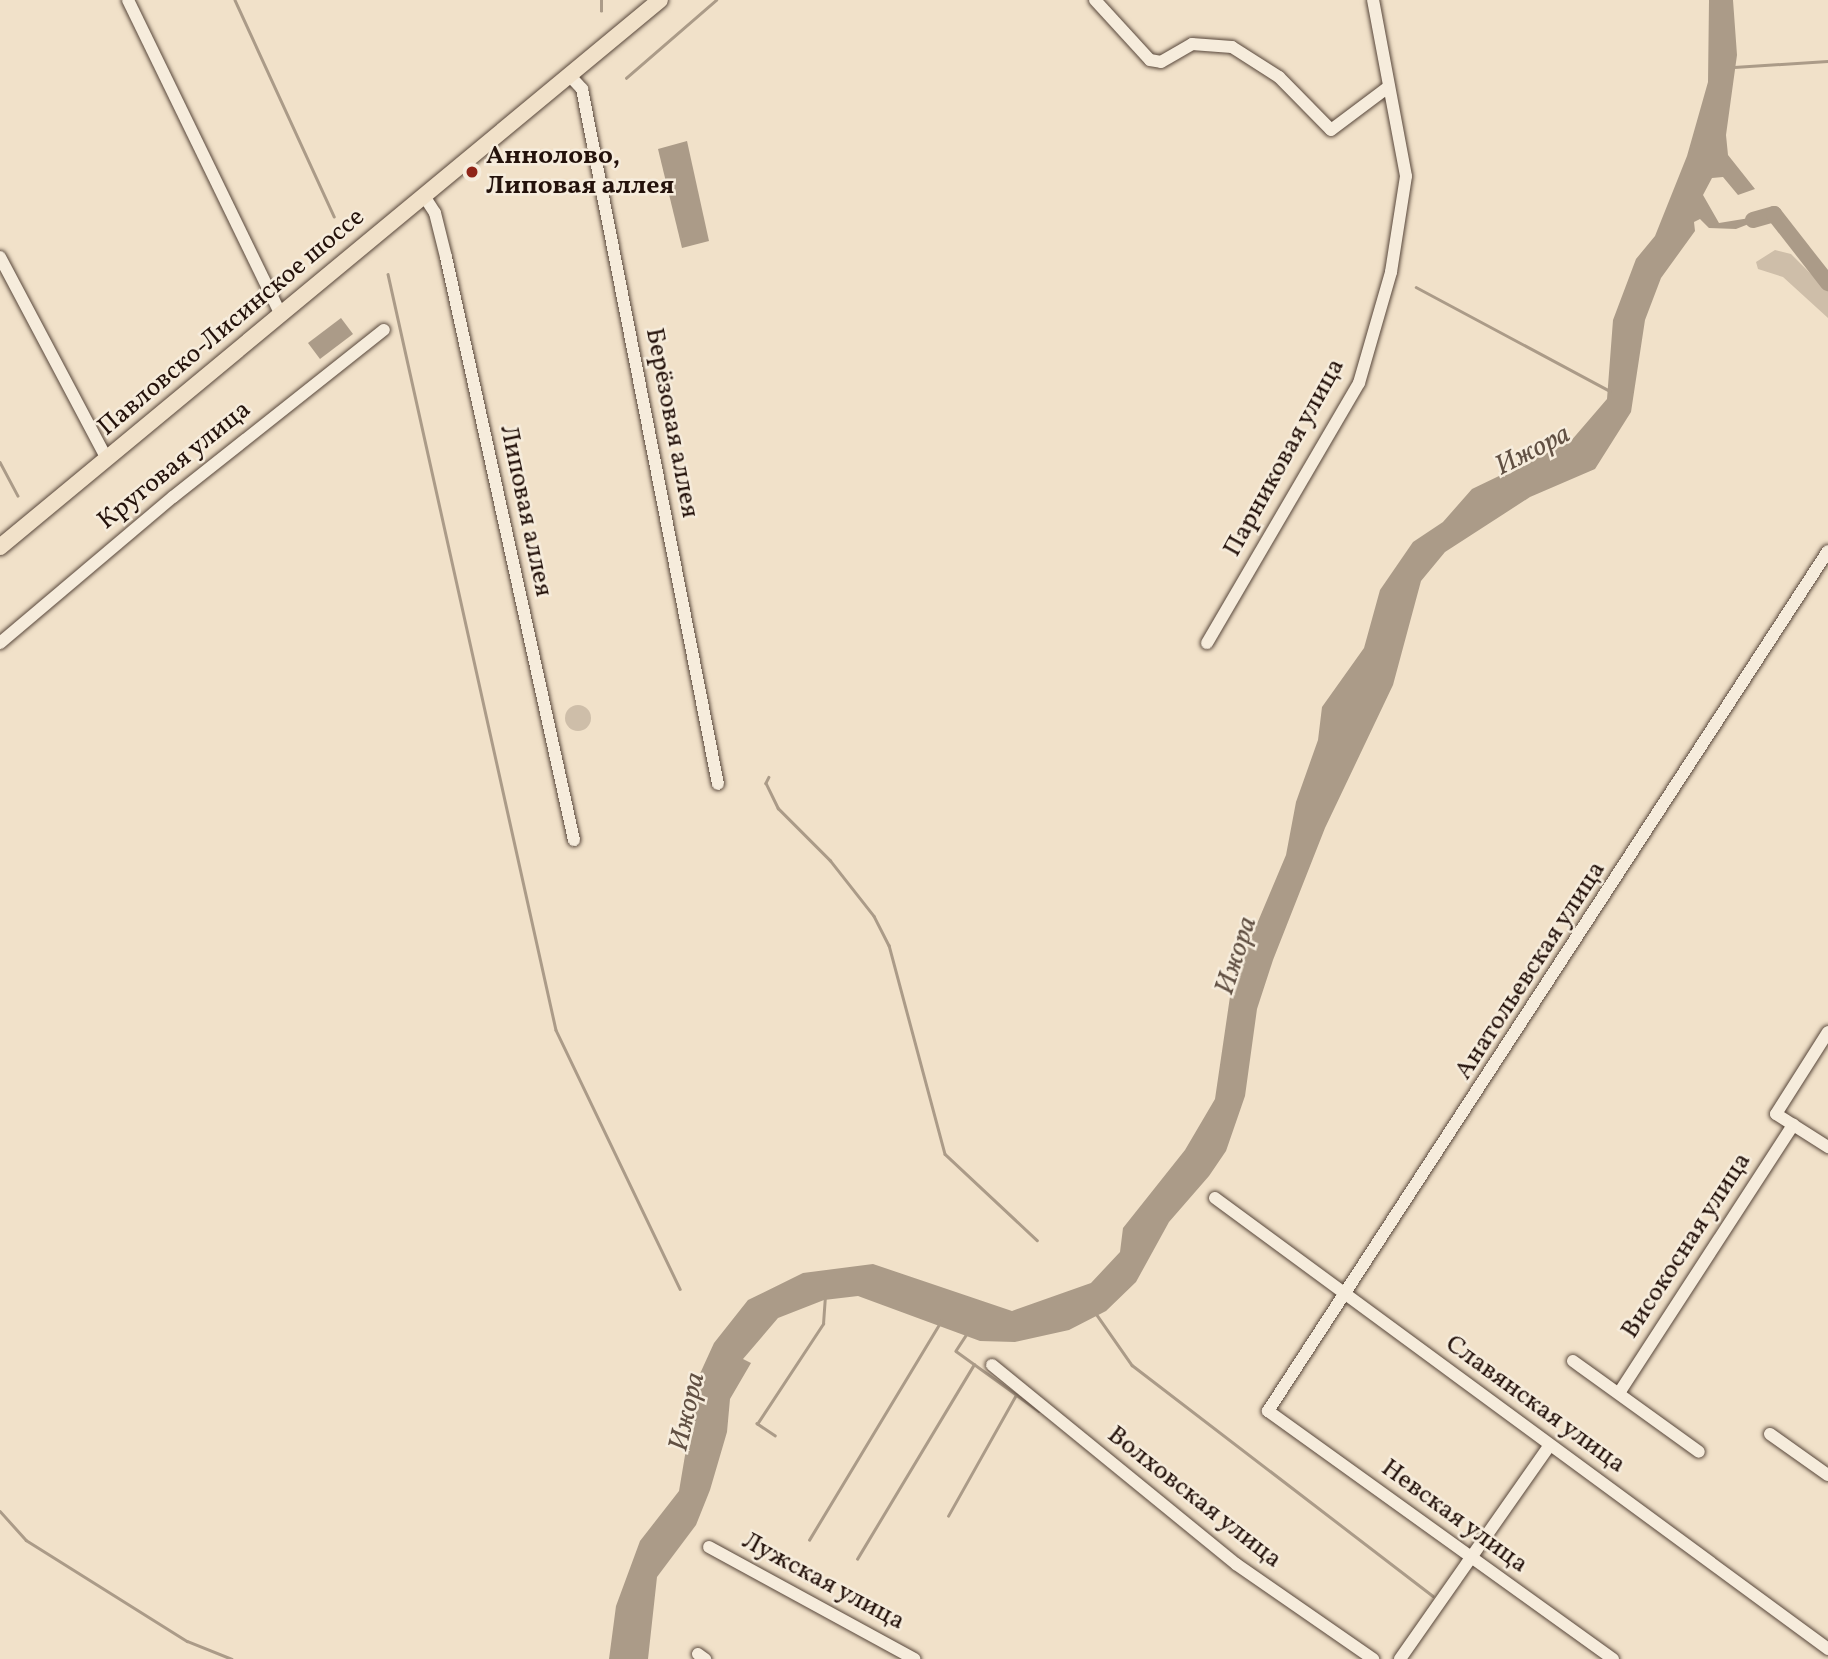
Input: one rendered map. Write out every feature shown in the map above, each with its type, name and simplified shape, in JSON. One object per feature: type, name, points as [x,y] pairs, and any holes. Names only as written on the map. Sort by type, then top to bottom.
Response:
[{"type":"main road","name":"Павловско-Лисинское шоссе","points":[[0,547],[660,0]]},
{"type":"street","points":[[128,0],[281,315]]},
{"type":"street","points":[[1095,0],[1150,60],[1161,62],[1192,44],[1232,47],[1279,77],[1331,130],[1387,88]]},
{"type":"street","name":"Парниковая улица","points":[[1208,643],[1359,383],[1391,272],[1406,196],[1373,0]]},
{"type":"street","name":"Берёзовая аллея","points":[[570,76],[582,89],[718,784]]},
{"type":"street","name":"Липовая аллея","points":[[424,196],[435,213],[446,257],[574,839]]},
{"type":"street","points":[[0,257],[107,459]]},
{"type":"street","name":"Круговая улица","points":[[0,643],[163,505],[384,330]]},
{"type":"street","name":"Анатольевская улица","points":[[1268,1411],[1349,1295],[1828,551]]},
{"type":"street","points":[[1828,1032],[1776,1114],[1828,1147]]},
{"type":"street","name":"Високосная улица","points":[[1619,1393],[1793,1125]]},
{"type":"street","name":"Славянская улица","points":[[1215,1198],[1828,1649]]},
{"type":"street","points":[[1573,1361],[1699,1452]]},
{"type":"street","name":"Волховская улица","points":[[992,1364],[1236,1564],[1373,1659]]},
{"type":"street","name":"Невская улица","points":[[1268,1411],[1613,1659]]},
{"type":"street","points":[[1770,1434],[1826,1468]]},
{"type":"street","points":[[1400,1659],[1550,1445]]},
{"type":"street","name":"Лужская улица","points":[[709,1547],[914,1659]]},
{"type":"shaded area","name":"Ижора","points":[[1709,0],[1733,0],[1737,55],[1726,135],[1728,155],[1755,189],[1738,195],[1723,177],[1712,178],[1703,195],[1719,223],[1774,214],[1736,229],[1709,228],[1700,219],[1694,222],[1695,231],[1661,278],[1645,320],[1631,412],[1595,469],[1530,497],[1445,552],[1421,581],[1393,685],[1325,828],[1273,960],[1257,1009],[1245,1096],[1226,1151],[1209,1176],[1169,1222],[1136,1282],[1106,1311],[1069,1330],[1015,1342],[980,1341],[858,1296],[824,1300],[778,1318],[743,1359],[751,1363],[730,1399],[727,1432],[710,1490],[696,1525],[657,1577],[648,1659],[609,1659],[616,1606],[640,1541],[679,1491],[698,1378],[714,1343],[748,1300],[803,1273],[873,1264],[1012,1311],[1091,1283],[1120,1252],[1123,1228],[1185,1150],[1215,1099],[1232,983],[1286,855],[1296,802],[1318,740],[1322,707],[1364,648],[1380,590],[1413,542],[1443,522],[1472,489],[1570,442],[1607,399],[1613,320],[1636,259],[1655,236],[1687,156],[1708,82]]},
{"type":"shaded area","points":[[687,141],[709,241],[682,248],[658,149]]},
{"type":"shaded area","points":[[1775,250],[1791,254],[1828,291],[1828,318],[1783,277],[1758,269],[1756,262]]},
{"type":"shaded area","points":[[341,318],[353,334],[320,359],[308,343]]},
{"type":"shaded area","points":[[578,705],[587,709],[591,718],[587,727],[578,731],[569,727],[565,718],[569,709]]},
{"type":"waterway","points":[[235,0],[334,216]]},
{"type":"waterway","points":[[601,0],[601,11]]},
{"type":"waterway","points":[[626,78],[716,0]]},
{"type":"waterway","points":[[1734,67],[1828,61]]},
{"type":"waterway","points":[[1753,220],[1774,214],[1828,283]]},
{"type":"waterway","points":[[388,274],[556,1030],[680,1289]]},
{"type":"waterway","points":[[1416,287],[1610,391]]},
{"type":"waterway","points":[[0,462],[18,496]]},
{"type":"waterway","points":[[769,777],[766,783],[778,808],[830,860],[874,916],[889,945],[945,1154],[1037,1240]]},
{"type":"waterway","points":[[775,1436],[757,1424],[823,1324],[825,1298]]},
{"type":"waterway","points":[[1097,1315],[1132,1365],[1433,1596]]},
{"type":"waterway","points":[[809,1540],[941,1321]]},
{"type":"waterway","points":[[967,1334],[956,1351],[1039,1411]]},
{"type":"waterway","points":[[857,1559],[974,1364]]},
{"type":"waterway","points":[[948,1516],[1016,1395]]},
{"type":"waterway","points":[[0,1511],[26,1540],[187,1641],[232,1659]]},
{"type":"place","name":"Аннолово, Липовая аллея","points":[[472,172]]}]
